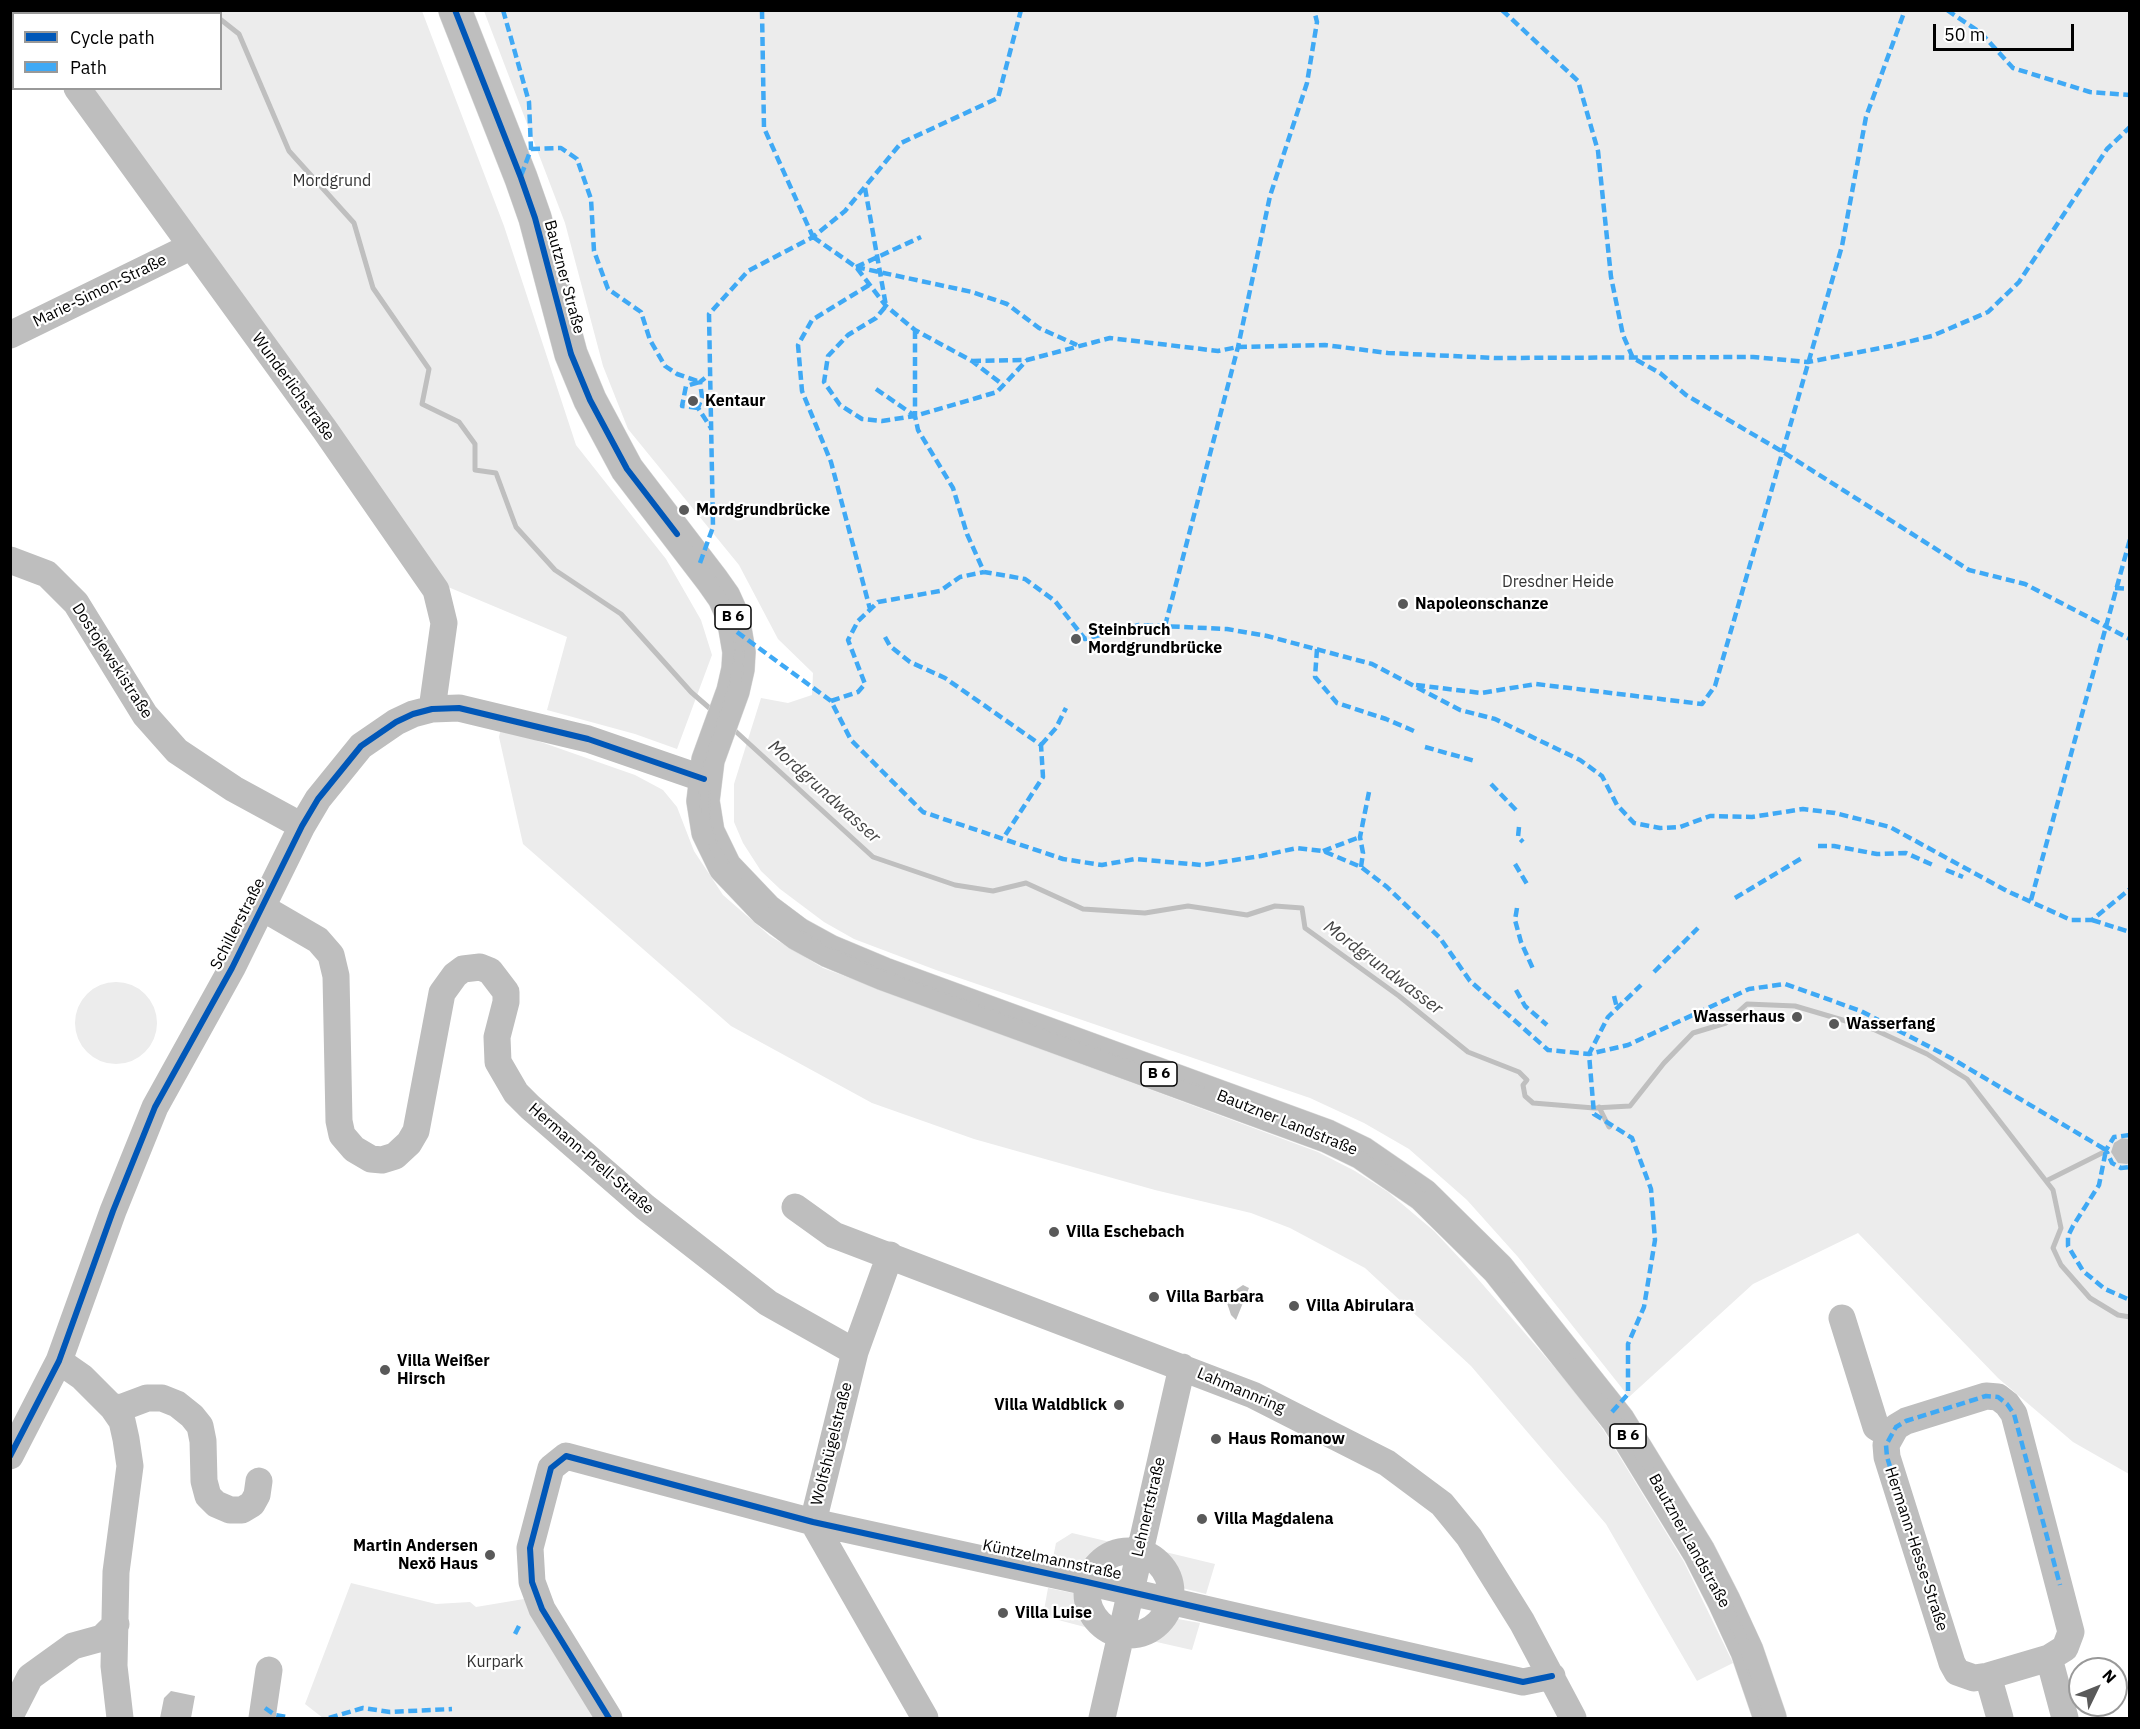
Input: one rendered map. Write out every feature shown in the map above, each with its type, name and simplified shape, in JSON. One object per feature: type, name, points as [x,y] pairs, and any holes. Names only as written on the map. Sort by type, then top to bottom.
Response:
[{"type":"main road","name":"Bautzner Straße","points":[[455,10],[524,188],[571,354],[590,400],[627,469],[724,597],[737,632],[739,652],[736,680],[706,769]]},
{"type":"main road","name":"Bautzner Landstraße","points":[[706,769],[705,820],[713,846],[721,860],[759,903],[798,934],[829,951],[884,974],[1327,1136],[1362,1153],[1423,1195],[1498,1269],[1588,1380],[1623,1428],[1698,1552],[1724,1601],[1747,1651],[1770,1719]]},
{"type":"street","name":"Wunderlichstraße","points":[[78,90],[190,247],[325,430],[436,590],[444,623],[432,709]]},
{"type":"street","name":"Marie-Simon-Straße","points":[[10,335],[190,247]]},
{"type":"street","name":"Dostojewskistraße","points":[[10,560],[47,574],[76,603],[145,715],[177,751],[234,789],[302,826]]},
{"type":"street","name":"Schillerstraße","points":[[10,1456],[59,1361],[113,1211],[155,1107],[263,908],[318,798],[362,746],[396,722],[432,709],[481,711],[706,769]]},
{"type":"street","name":"Hermann-Prell-Straße","points":[[263,908],[318,940],[331,955],[336,975],[339,1121],[342,1135],[354,1149],[371,1160],[382,1160],[395,1156],[409,1143],[416,1131],[442,993],[455,975],[463,969],[480,967],[490,971],[506,992],[506,1002],[497,1037],[498,1062],[523,1100],[592,1162],[768,1303],[855,1352]]},
{"type":"street","name":"Lahmannring","points":[[795,1207],[834,1235],[1253,1395],[1387,1463],[1442,1504],[1496,1577],[1552,1676],[1573,1719]]},
{"type":"street","name":"Wolfshügelstraße","points":[[890,1255],[855,1352],[813,1522],[925,1719]]},
{"type":"street","points":[[1842,1318],[1876,1426],[1889,1435]]},
{"type":"street","points":[[59,1361],[82,1377],[113,1408],[122,1422],[130,1466],[116,1572],[114,1666],[120,1719]]},
{"type":"street","name":"Lehnertstraße","points":[[1102,1719],[1138,1551],[1182,1366]]},
{"type":"street","name":"Hermann-Hesse-Straße","points":[[1986,1396],[1998,1397],[2014,1414],[2071,1632],[2065,1648],[2049,1658],[1988,1676],[1964,1676],[1957,1672],[1952,1663],[1887,1457],[1886,1445],[1889,1435],[1896,1426],[1986,1396]]},
{"type":"street","points":[[113,1408],[123,1407],[147,1398],[162,1398],[177,1404],[192,1416],[200,1426],[203,1441],[204,1481],[208,1496],[216,1504],[230,1510],[242,1510],[252,1504],[257,1495],[260,1480]]},
{"type":"street","name":"Küntzelmannstraße","points":[[609,1719],[542,1609],[532,1582],[530,1548],[551,1468],[566,1456],[813,1522],[1523,1682],[1552,1676]]},
{"type":"street","points":[[1125,1551],[1138,1551],[1149,1555],[1165,1570],[1169,1581],[1170,1603],[1164,1618],[1152,1629],[1137,1635],[1121,1635],[1102,1626],[1089,1609],[1086,1596],[1087,1582],[1092,1570],[1101,1560],[1125,1551]]},
{"type":"street","points":[[10,1716],[30,1677],[73,1646],[102,1638],[116,1624]]},
{"type":"street","points":[[2049,1658],[2065,1719]]},
{"type":"street","points":[[262,1719],[269,1671]]},
{"type":"street","points":[[1988,1676],[2000,1719]]},
{"type":"green space","name":"Mordgrund","points":[[422,11],[504,226],[576,445],[666,559],[701,620],[712,655],[677,749],[635,734],[547,710],[567,637],[441,584],[92,90],[222,90],[222,12],[39,12]]},
{"type":"green space","name":"Dresdner Heide","points":[[484,11],[2129,11],[2129,1474],[2073,1442],[1998,1378],[1858,1233],[1753,1284],[1629,1397],[1518,1257],[1467,1200],[1409,1149],[1364,1123],[1310,1098],[936,970],[854,939],[824,922],[780,889],[761,871],[743,843],[734,822],[734,784],[761,698],[788,703],[812,695],[813,673],[778,639],[739,565],[628,429],[603,366],[565,223]]},
{"type":"green space","points":[[501,728],[635,775],[663,790],[677,807],[694,851],[723,895],[770,936],[823,968],[1318,1152],[1355,1171],[1388,1192],[1434,1231],[1575,1391],[1604,1431],[1684,1562],[1733,1663],[1697,1681],[1606,1524],[1471,1366],[1365,1268],[1290,1228],[1251,1213],[1155,1190],[974,1139],[872,1103],[731,1026],[523,844],[499,737]]},
{"type":"green space","points":[[116,982],[132,985],[145,994],[154,1007],[157,1023],[154,1039],[145,1052],[132,1061],[116,1064],[100,1061],[87,1052],[78,1039],[75,1023],[78,1007],[87,994],[100,985]]},
{"type":"green space","points":[[1072,1533],[1123,1545],[1100,1558],[1092,1567],[1053,1558],[1056,1543]]},
{"type":"green space","points":[[1157,1550],[1215,1564],[1206,1594],[1174,1586],[1167,1568],[1157,1556]]},
{"type":"green space","name":"Kurpark","points":[[351,1583],[436,1604],[470,1602],[476,1607],[524,1599],[599,1718],[323,1718],[305,1704]]},
{"type":"green space","points":[[1048,1588],[1082,1595],[1083,1606],[1100,1631],[1043,1616]]},
{"type":"green space","points":[[1167,1617],[1200,1623],[1192,1650],[1139,1638],[1150,1633]]},
{"type":"shaded area","points":[[2122,1138],[2129,1139],[2129,1163],[2127,1164],[2118,1163],[2111,1152],[2114,1143]]},
{"type":"shaded area","points":[[1243,1285],[1249,1288],[1236,1320],[1231,1315],[1227,1303],[1237,1289]]},
{"type":"shaded area","points":[[171,1691],[195,1696],[191,1718],[160,1718],[164,1698]]},
{"type":"waterway","name":"Mordgrundwasser","points":[[222,21],[239,34],[289,151],[354,223],[373,288],[429,369],[422,404],[459,422],[475,444],[475,470],[496,473],[516,527],[555,570],[621,614],[691,692],[714,712]]},
{"type":"waterway","name":"Mordgrundwasser","points":[[732,728],[873,857],[955,885],[993,891],[1026,883],[1083,909],[1145,913],[1188,906],[1247,915],[1275,906],[1302,908],[1305,928],[1399,996],[1468,1052],[1519,1072],[1527,1080],[1523,1085],[1525,1096],[1533,1103],[1594,1108],[1630,1106],[1664,1063],[1693,1033],[1726,1023],[1747,1004],[1795,1006],[1873,1029],[1927,1054],[1967,1079],[2053,1190],[2061,1228],[2053,1248],[2061,1265],[2090,1298],[2118,1315],[2130,1317]]},
{"type":"waterway","points":[[1599,1107],[1609,1127]]},
{"type":"waterway","points":[[2048,1180],[2104,1152]]},
{"type":"tram line","points":[[450,10],[515,176],[535,240]]},
{"type":"tram line","points":[[460,10],[523,171],[538,216],[575,353],[593,399],[630,467],[715,577],[737,616],[744,654],[742,681],[709,780],[710,819],[718,845],[729,864],[769,907],[801,931],[831,948],[885,971],[1328,1133],[1400,1172],[1425,1192],[1501,1267],[1623,1419],[1703,1550],[1730,1600],[1752,1649],[1775,1718]]},
{"type":"tram line","points":[[718,862],[710,848],[701,821],[699,778],[731,678],[735,653],[734,637]]},
{"type":"tram line","points":[[1632,1450],[1694,1555],[1719,1603],[1742,1653],[1764,1718]]},
{"type":"marked path","points":[[503,10],[529,102],[531,149],[521,176]]},
{"type":"marked path","points":[[762,10],[764,128],[813,237]]},
{"type":"marked path","points":[[700,563],[713,527],[709,314],[748,271],[813,237],[845,211],[901,143],[998,98],[1021,10]]},
{"type":"marked path","points":[[1165,626],[1238,347],[1270,196],[1307,83],[1317,22],[1314,10]]},
{"type":"marked path","points":[[1502,10],[1578,81],[1598,151],[1611,277],[1623,335],[1633,358],[1660,373],[1686,395],[1783,452],[1969,570],[2025,584],[2130,639]]},
{"type":"marked path","points":[[1416,685],[1481,693],[1536,684],[1702,704],[1715,686],[1842,246],[1866,117],[1905,10]]},
{"type":"marked path","points":[[1947,10],[1981,33],[2013,68],[2090,92],[2130,95]]},
{"type":"marked path","points":[[972,361],[1027,360],[1110,338],[1218,351],[1238,347],[1325,345],[1388,353],[1495,358],[1753,357],[1808,362],[1891,346],[1932,336],[1988,312],[2019,282],[2107,149],[2130,127]]},
{"type":"marked path","points":[[531,149],[561,148],[577,159],[591,199],[594,251],[608,289],[641,312],[650,340],[665,366],[677,374],[700,382]]},
{"type":"marked path","points":[[865,188],[886,306],[876,318],[848,335],[828,356],[824,382],[840,405],[862,419],[882,421],[915,416],[997,392],[1027,360]]},
{"type":"marked path","points":[[813,237],[856,267],[886,306],[915,330],[972,361],[1002,384]]},
{"type":"marked path","points":[[856,267],[921,237]]},
{"type":"marked path","points":[[856,267],[972,292],[1007,304],[1039,328],[1077,345]]},
{"type":"marked path","points":[[869,285],[812,320],[798,345],[802,391],[831,462],[870,609]]},
{"type":"marked path","points":[[915,330],[915,416],[918,430],[953,488],[967,534],[984,572],[1025,579],[1055,601],[1085,639],[1139,625],[1227,629],[1267,636],[1372,664],[1460,710],[1495,719],[1580,760],[1602,776],[1617,805],[1634,823],[1660,828],[1680,827],[1710,816],[1752,817],[1803,809],[1835,813],[1890,827],[2007,891],[2071,920],[2092,920],[2130,889]]},
{"type":"marked path","points":[[705,378],[700,382],[702,397],[698,408],[711,428]]},
{"type":"marked path","points":[[698,408],[682,406],[686,386],[700,382]]},
{"type":"marked path","points":[[876,389],[915,416]]},
{"type":"marked path","points":[[2031,900],[2130,539]]},
{"type":"marked path","points":[[831,701],[858,692],[865,684],[848,640],[858,621],[878,602],[940,591],[960,577],[984,572]]},
{"type":"marked path","points":[[2115,588],[2130,589]]},
{"type":"marked path","points":[[737,632],[831,701],[851,740],[923,812],[1063,859],[1102,865],[1135,859],[1202,865],[1297,848],[1323,851],[1361,867],[1387,887],[1440,938],[1470,981],[1548,1050],[1589,1054],[1628,1045],[1749,989],[1785,984],[1861,1011],[1951,1058],[2106,1150],[2099,1185],[2073,1226],[2068,1236],[2068,1246],[2083,1271],[2105,1289],[2130,1300]]},
{"type":"marked path","points":[[885,637],[890,646],[910,662],[945,678],[1041,745],[1043,777],[1004,837]]},
{"type":"marked path","points":[[1317,649],[1315,677],[1337,703],[1414,731]]},
{"type":"marked path","points":[[1041,745],[1056,728],[1066,708]]},
{"type":"marked path","points":[[1425,747],[1475,761]]},
{"type":"marked path","points":[[1491,784],[1516,810]]},
{"type":"marked path","points":[[1361,867],[1363,853],[1360,837],[1369,792]]},
{"type":"marked path","points":[[1519,827],[1518,837],[1523,842]]},
{"type":"marked path","points":[[1323,851],[1360,837]]},
{"type":"marked path","points":[[1818,846],[1834,846],[1877,854],[1906,853],[1935,866]]},
{"type":"marked path","points":[[1735,898],[1802,858]]},
{"type":"marked path","points":[[1515,864],[1527,884]]},
{"type":"marked path","points":[[1946,870],[1963,877]]},
{"type":"marked path","points":[[1517,908],[1515,920],[1521,942],[1534,971]]},
{"type":"marked path","points":[[2092,920],[2130,932]]},
{"type":"marked path","points":[[1654,972],[1698,928]]},
{"type":"marked path","points":[[1612,1412],[1628,1394],[1628,1344],[1644,1307],[1655,1240],[1651,1189],[1632,1138],[1594,1114],[1589,1054],[1608,1017],[1641,985]]},
{"type":"marked path","points":[[1516,990],[1525,1006],[1547,1025]]},
{"type":"marked path","points":[[1614,996],[1617,1008]]},
{"type":"marked path","points":[[2130,1135],[2114,1137],[2106,1150],[2112,1163],[2121,1168],[2130,1167]]},
{"type":"marked path","points":[[1939,1622],[1887,1457],[1886,1445],[1896,1427],[1906,1421],[1986,1396],[1998,1397],[2014,1414],[2060,1585]]},
{"type":"marked path","points":[[515,1634],[519,1626]]},
{"type":"marked path","points":[[265,1708],[275,1715],[287,1717]]},
{"type":"marked path","points":[[329,1718],[363,1708],[390,1712],[452,1709]]},
{"type":"cycle path","points":[[455,10],[535,218],[571,354],[590,400],[627,469],[677,534]]},
{"type":"cycle path","points":[[10,1456],[59,1361],[113,1211],[155,1107],[232,968],[302,826],[318,799],[361,746],[396,722],[413,714],[432,709],[459,708],[588,739],[704,779]]},
{"type":"cycle path","points":[[609,1718],[542,1609],[532,1582],[530,1548],[551,1468],[566,1456],[813,1522],[1523,1682],[1552,1676]]},
{"type":"place","name":"Kentaur","points":[[693,401]]},
{"type":"place","name":"Mordgrundbrücke","points":[[684,510]]},
{"type":"place","name":"Napoleonschanze","points":[[1403,604]]},
{"type":"place","name":"Steinbruch Mordgrundbrücke","points":[[1076,639]]},
{"type":"place","name":"Wasserhaus","points":[[1797,1017]]},
{"type":"place","name":"Wasserfang","points":[[1834,1024]]},
{"type":"place","name":"Villa Eschebach","points":[[1054,1232]]},
{"type":"place","name":"Villa Barbara","points":[[1154,1297]]},
{"type":"place","name":"Villa Abirulara","points":[[1294,1306]]},
{"type":"place","name":"Villa Weißer Hirsch","points":[[385,1370]]},
{"type":"place","name":"Villa Waldblick","points":[[1119,1405]]},
{"type":"place","name":"Haus Romanow","points":[[1216,1439]]},
{"type":"place","name":"Villa Magdalena","points":[[1202,1519]]},
{"type":"place","name":"Martin Andersen Nexö Haus","points":[[490,1555]]},
{"type":"place","name":"Villa Luise","points":[[1003,1613]]}]
